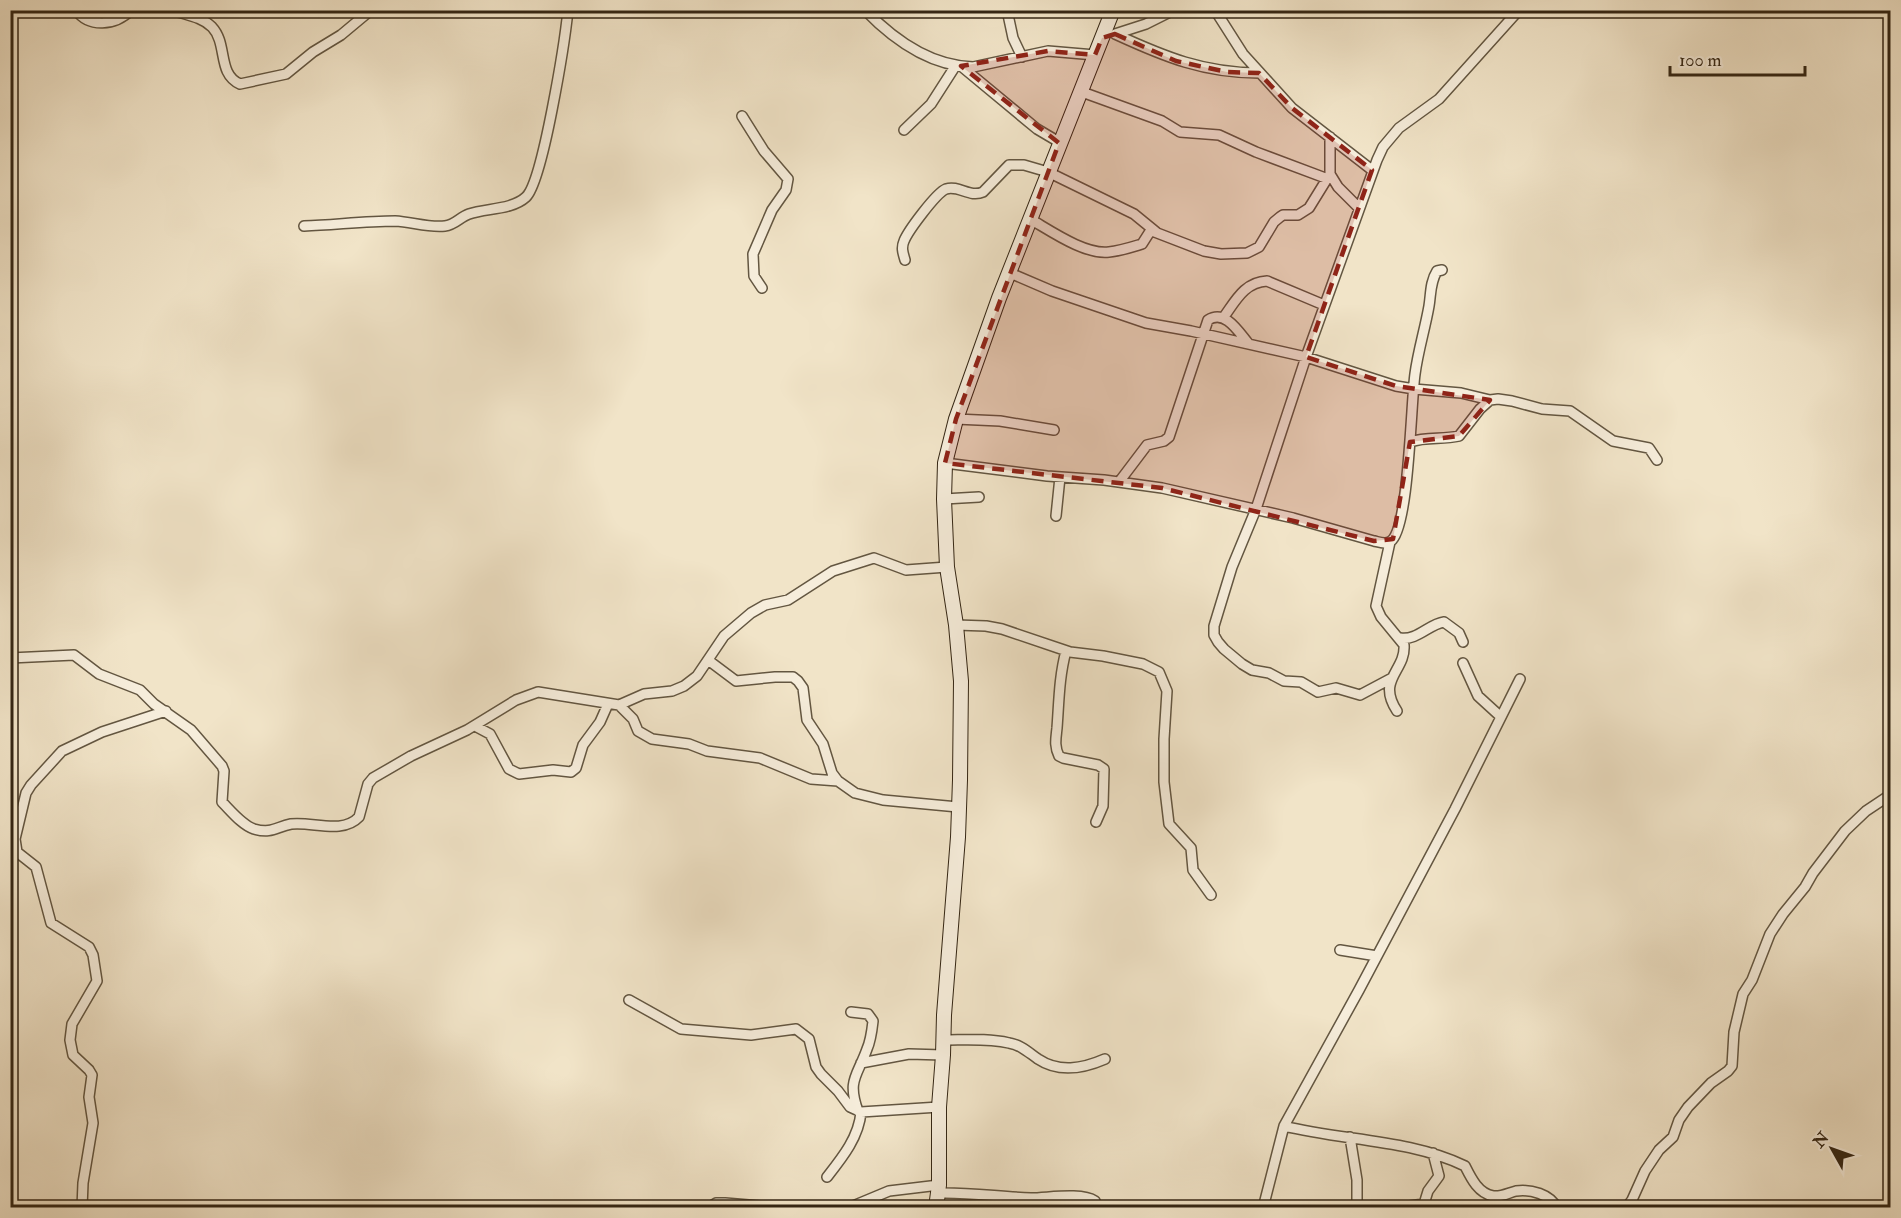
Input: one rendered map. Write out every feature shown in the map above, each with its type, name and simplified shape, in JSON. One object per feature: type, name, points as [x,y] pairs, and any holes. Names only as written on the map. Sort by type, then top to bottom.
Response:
[{"type":"street","points":[[76,10],[81,18],[95,24],[125,16],[130,10]]},
{"type":"street","points":[[172,10],[202,19],[213,28],[223,52],[224,64],[229,76],[240,84],[286,74],[341,35],[371,10]]},
{"type":"street","points":[[304,226],[396,221],[447,226],[469,214],[523,200],[533,185],[538,169],[554,96],[568,10]]},
{"type":"street","points":[[865,10],[899,42],[917,51],[958,65],[973,67],[1057,51],[1095,55]]},
{"type":"street","points":[[1006,10],[1013,38],[1022,57]]},
{"type":"street","points":[[936,1208],[939,1189],[939,1107],[960,780],[961,681],[956,625],[947,567],[945,463],[956,419],[999,298],[1095,55],[1108,36],[1113,10]]},
{"type":"street","points":[[1108,36],[1146,24],[1174,10]]},
{"type":"street","points":[[1215,10],[1243,54],[1292,108],[1372,170]]},
{"type":"street","points":[[1392,678],[1360,695],[1336,688],[1318,692],[1301,682],[1284,681],[1269,673],[1252,670],[1242,664],[1224,649],[1214,635],[1214,626],[1232,567],[1256,509],[1324,305],[1372,170],[1383,147],[1399,128],[1439,99],[1519,10]]},
{"type":"street","points":[[1108,36],[1176,61],[1227,72],[1259,73]]},
{"type":"street","points":[[904,130],[931,104],[958,65]]},
{"type":"street","points":[[958,65],[1037,129],[1059,142]]},
{"type":"street","points":[[1082,92],[1162,121],[1180,132],[1219,135],[1257,152],[1329,177],[1359,208]]},
{"type":"street","points":[[742,116],[764,151],[788,179],[786,190],[772,210],[753,254],[754,276],[762,288]]},
{"type":"street","points":[[905,260],[902,250],[909,231],[942,192],[951,189],[978,194],[983,192],[1009,165],[1024,165],[1048,172],[1128,211],[1156,232],[1204,251],[1221,254],[1247,253],[1259,247],[1274,222],[1280,217],[1298,215],[1309,208],[1329,177],[1330,137]]},
{"type":"street","points":[[1030,219],[1088,250],[1101,252],[1142,244],[1149,232],[1156,232]]},
{"type":"street","points":[[1397,711],[1390,696],[1392,678],[1403,655],[1404,645],[1380,617],[1376,606],[1390,542],[1397,531],[1410,442],[1414,389],[1432,281],[1437,271],[1442,270]]},
{"type":"street","points":[[1010,273],[1118,315],[1306,357],[1386,383],[1414,389],[1461,393],[1490,400],[1512,401],[1542,409],[1570,411],[1613,441],[1649,448],[1657,460]]},
{"type":"street","points":[[1223,318],[1246,288],[1261,281],[1267,281],[1324,305]]},
{"type":"street","points":[[1119,482],[1147,445],[1164,441],[1169,437],[1202,333],[1211,318],[1223,318],[1230,321],[1248,343]]},
{"type":"street","points":[[1410,442],[1426,437],[1446,439],[1459,436],[1490,400]]},
{"type":"street","points":[[956,419],[1000,421],[1054,430]]},
{"type":"street","points":[[945,463],[1162,488],[1256,509],[1268,514],[1303,520],[1386,543],[1390,542]]},
{"type":"street","points":[[1056,516],[1060,477]]},
{"type":"street","points":[[944,499],[979,497]]},
{"type":"street","points":[[10,658],[74,655],[99,674],[140,690],[191,730],[224,769],[222,802],[249,826],[270,831],[290,824],[320,826],[348,824],[359,817],[368,784],[373,778],[411,756],[475,726],[516,700],[538,692],[620,705],[638,696],[672,691],[684,686],[697,676],[724,636],[751,613],[765,605],[788,600],[844,566],[874,558],[906,570],[947,567]]},
{"type":"street","points":[[1400,638],[1412,637],[1444,621],[1459,633],[1463,642]]},
{"type":"street","points":[[956,625],[1002,629],[1066,651],[1143,664],[1159,672],[1167,691],[1164,782],[1169,824],[1174,832],[1190,846],[1193,870],[1211,895]]},
{"type":"street","points":[[1066,651],[1060,672],[1056,747],[1059,756],[1063,758],[1098,765],[1104,769],[1103,806],[1096,822]]},
{"type":"street","points":[[708,660],[736,681],[775,677],[793,677],[798,681],[803,688],[807,720],[823,744],[829,765],[838,781],[855,793],[870,798],[958,807]]},
{"type":"street","points":[[1463,663],[1479,696],[1501,717]]},
{"type":"street","points":[[1263,1208],[1284,1126],[1377,956],[1520,679]]},
{"type":"street","points":[[475,726],[489,734],[513,772],[526,774],[553,770],[566,773],[576,768],[583,745],[600,722],[608,704]]},
{"type":"street","points":[[620,705],[633,719],[638,731],[652,739],[694,745],[707,751],[760,758],[811,779],[838,781]]},
{"type":"street","points":[[82,1208],[83,1183],[93,1123],[89,1096],[92,1076],[89,1070],[73,1055],[70,1034],[74,1020],[97,981],[93,955],[89,947],[51,923],[36,867],[17,852],[15,839],[26,793],[31,784],[62,751],[102,732],[166,711]]},
{"type":"street","points":[[1626,1208],[1645,1171],[1659,1150],[1673,1137],[1683,1113],[1703,1091],[1732,1066],[1734,1032],[1743,994],[1755,973],[1770,934],[1845,831],[1866,811],[1890,795]]},
{"type":"street","points":[[1340,951],[1377,956]]},
{"type":"street","points":[[629,1000],[681,1029],[751,1035],[796,1029],[809,1039],[816,1067],[821,1074],[850,1107],[859,1112],[939,1107]]},
{"type":"street","points":[[827,1177],[852,1141],[859,1125],[859,1112],[852,1092],[855,1075],[870,1040],[873,1018],[863,1013],[851,1012]]},
{"type":"street","points":[[943,1040],[1008,1042],[1055,1068],[1084,1068],[1105,1059]]},
{"type":"street","points":[[861,1063],[909,1054],[944,1055]]},
{"type":"street","points":[[1284,1126],[1312,1133],[1350,1137],[1433,1153],[1463,1165],[1476,1185],[1492,1196],[1503,1196],[1521,1191],[1541,1193],[1553,1200],[1557,1208]]},
{"type":"street","points":[[1350,1137],[1357,1180],[1357,1208]]},
{"type":"street","points":[[1395,1208],[1424,1204],[1428,1191],[1439,1176],[1433,1153]]},
{"type":"street","points":[[708,1208],[716,1203],[772,1207],[860,1206],[896,1190],[939,1189],[1041,1197],[1086,1197],[1095,1201],[1097,1208]]},
{"type":"street","points":[[1041,1197],[1043,1208]]},
{"type":"highlighted area","points":[[1115,34],[1176,61],[1227,72],[1259,73],[1292,108],[1372,170],[1306,357],[1396,386],[1490,400],[1459,436],[1410,442],[1393,539],[1374,541],[1162,488],[945,463],[956,419],[1059,143],[961,66],[1048,51],[1095,55],[1102,38]]}]
